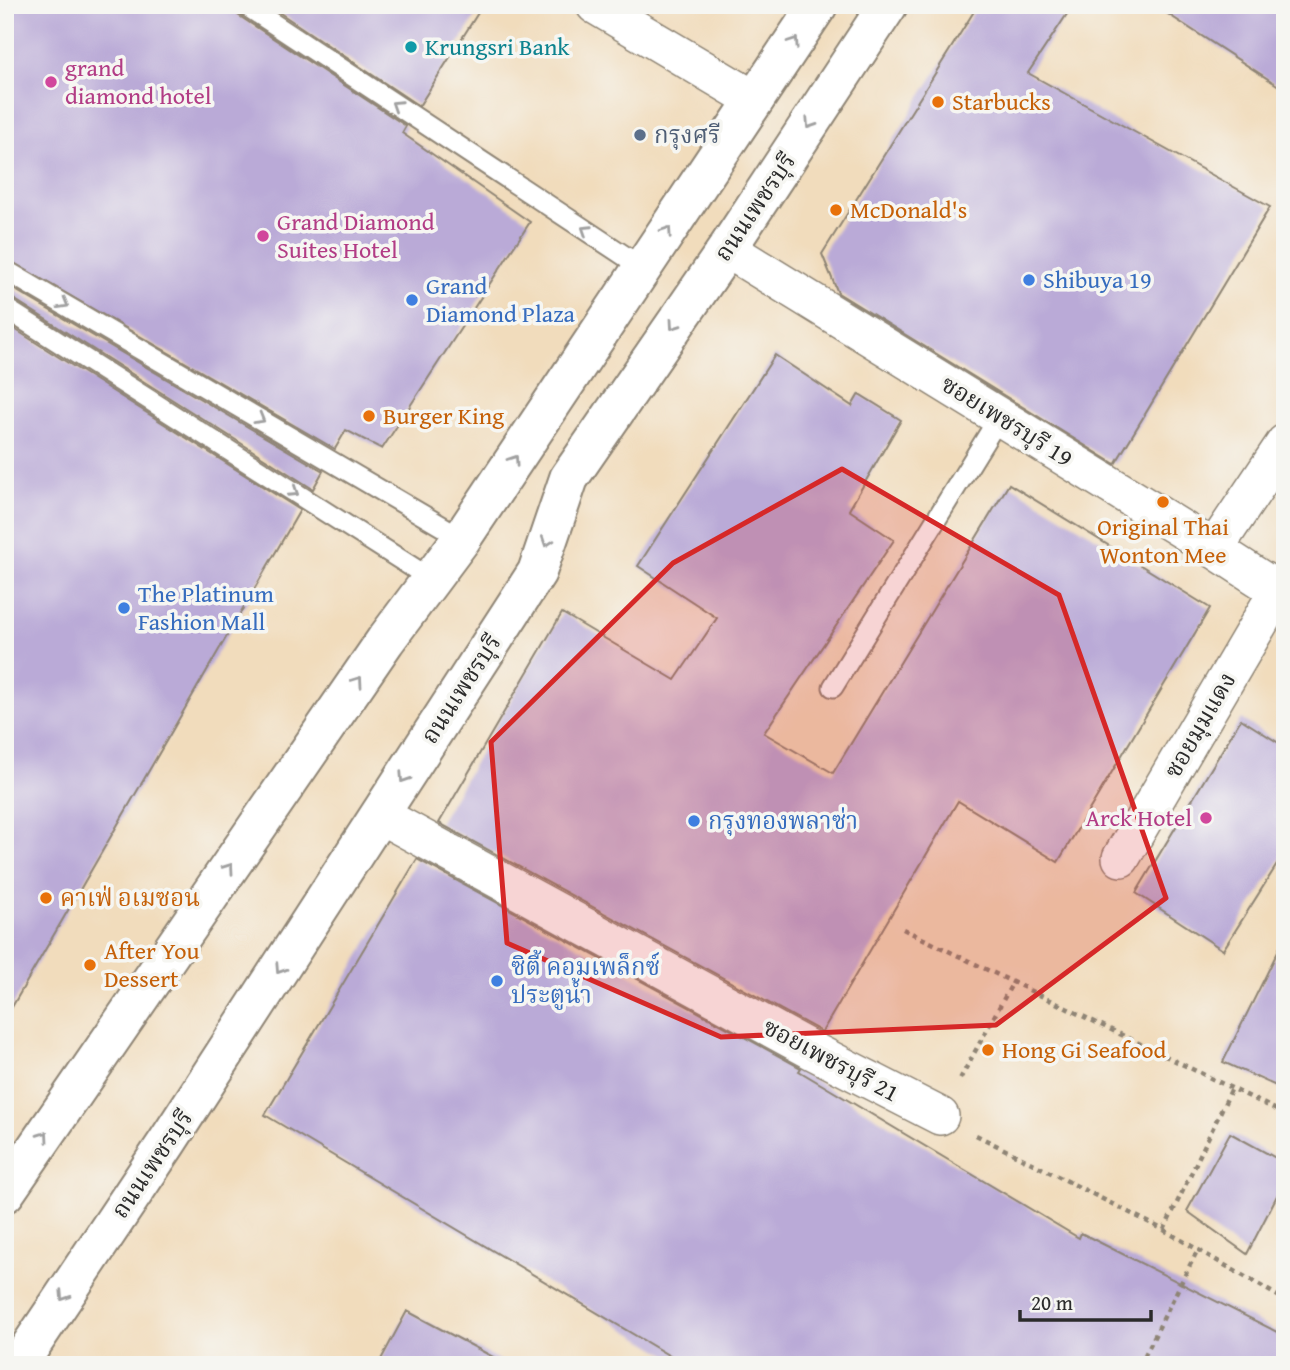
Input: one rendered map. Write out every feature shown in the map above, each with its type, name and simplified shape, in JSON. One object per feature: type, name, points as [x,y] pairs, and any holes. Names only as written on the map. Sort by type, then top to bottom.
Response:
[{"type":"main road","points":[[5,1193],[385,641],[462,538],[643,268],[742,93],[818,5]]},
{"type":"main road","name":"ถนนเพชรบุรี","points":[[18,1365],[173,1133],[537,572],[569,478],[727,249],[888,5]]},
{"type":"street","points":[[595,5],[742,93]]},
{"type":"street","name":"ซอยเพชรบุรี 19","points":[[727,249],[1000,416],[1281,593]]},
{"type":"street","points":[[1214,549],[1285,443]]},
{"type":"street","name":"ซอยมุมแดง","points":[[1121,858],[1281,593]]},
{"type":"street","name":"ซอยเพชรบุรี 21","points":[[380,815],[813,1051],[940,1116]]},
{"type":"lane","points":[[245,5],[643,268]]},
{"type":"lane","points":[[5,270],[462,538]]},
{"type":"lane","points":[[5,308],[431,579]]},
{"type":"lane","points":[[833,687],[1000,416]]},
{"type":"path","points":[[903,929],[1285,1114]]},
{"type":"path","points":[[1013,982],[940,1116],[1164,1230],[1285,1300]]},
{"type":"path","points":[[1164,1230],[1231,1090]]},
{"type":"path","points":[[1140,1365],[1198,1249]]},
{"type":"highlighted area","points":[[842,469],[1059,595],[1166,898],[996,1025],[721,1037],[507,943],[491,742],[673,563]]},
{"type":"building","name":"Grand Diamond Suites Hotel","points":[[5,5],[233,5],[238,15],[406,126],[402,133],[530,222],[382,449],[346,430],[335,449],[5,258]]},
{"type":"building","name":"Krungsri Bank","points":[[268,5],[483,5],[419,106]]},
{"type":"building","name":"Shibuya 19","points":[[978,5],[1073,5],[1028,73],[1270,207],[1115,464],[838,293],[822,254]]},
{"type":"building","points":[[1154,5],[1285,5],[1285,90]]},
{"type":"building","points":[[5,284],[323,471],[313,489],[5,296]]},
{"type":"building","name":"The Platinum Fashion Mall","points":[[5,323],[300,510],[5,1019]]},
{"type":"building","points":[[775,355],[852,406],[859,394],[901,420],[849,510],[894,540],[764,733],[833,773],[1009,484],[1210,608],[1058,862],[958,801],[822,1032],[439,823],[562,613],[675,680],[717,618],[638,566]]},
{"type":"building","points":[[1241,719],[1285,747],[1285,852],[1223,950],[1136,893]]},
{"type":"building","name":"ซิตี้ คอมเพล็กซ์ ประตูน้ำ","points":[[417,859],[801,1068],[799,1071],[1079,1238],[1081,1233],[1285,1336],[1285,1365],[685,1365],[265,1115]]},
{"type":"building","points":[[1285,937],[1285,1090],[1223,1062]]},
{"type":"building","points":[[1230,1133],[1285,1163],[1285,1180],[1247,1254],[1187,1211]]},
{"type":"building","points":[[407,1311],[508,1365],[378,1365]]},
{"type":"place","name":"Krungsri Bank","points":[[411,47]]},
{"type":"place","name":"grand diamond hotel","points":[[51,82]]},
{"type":"place","name":"Starbucks","points":[[938,102]]},
{"type":"place","name":"กรุงศรี","points":[[640,135]]},
{"type":"place","name":"McDonald's","points":[[836,210]]},
{"type":"place","name":"Grand Diamond Suites Hotel","points":[[263,236]]},
{"type":"place","name":"Shibuya 19","points":[[1029,280]]},
{"type":"place","name":"Grand Diamond Plaza","points":[[412,300]]},
{"type":"place","name":"Burger King","points":[[369,416]]},
{"type":"place","name":"Original Thai Wonton Mee","points":[[1163,502]]},
{"type":"place","name":"The Platinum Fashion Mall","points":[[124,608]]},
{"type":"place","name":"Arck Hotel","points":[[1206,818]]},
{"type":"place","name":"กรุงทองพลาซ่า","points":[[694,821]]},
{"type":"place","name":"คาเฟ่ อเมซอน","points":[[46,898]]},
{"type":"place","name":"After You Dessert","points":[[90,965]]},
{"type":"place","name":"ซิตี้ คอมเพล็กซ์ ประตูน้ำ","points":[[497,981]]},
{"type":"place","name":"Hong Gi Seafood","points":[[988,1050]]}]
